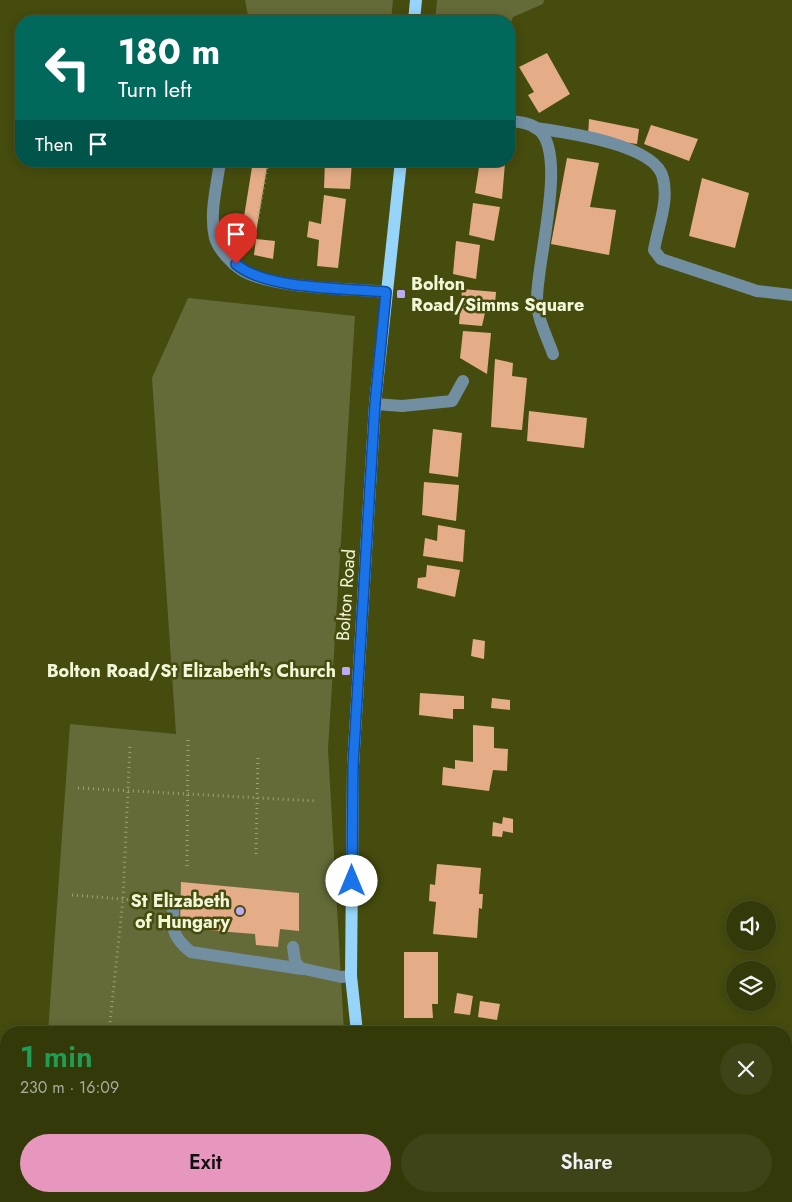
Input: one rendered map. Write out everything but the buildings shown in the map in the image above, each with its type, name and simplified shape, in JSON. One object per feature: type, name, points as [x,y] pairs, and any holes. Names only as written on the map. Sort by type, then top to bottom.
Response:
[{"type":"main road","points":[[415,15],[416,0]]},
{"type":"main road","name":"Bolton Road","points":[[356,1026],[351,976],[353,766],[375,404],[399,167]]},
{"type":"street","points":[[515,123],[607,141],[636,152],[657,165],[661,170],[664,184],[662,217],[654,250],[660,259],[757,291],[792,295]]},
{"type":"street","points":[[535,128],[545,138],[552,170],[536,300],[553,354]]},
{"type":"street","points":[[219,167],[212,219],[216,240],[226,255],[246,273],[272,282],[386,292]]},
{"type":"street","points":[[375,404],[402,406],[452,401],[463,381]]},
{"type":"street","points":[[174,904],[171,924],[174,934],[179,942],[190,952],[302,969],[341,977],[351,976]]},
{"type":"street","points":[[293,947],[295,961],[302,969]]},
{"type":"path","points":[[258,218],[267,167]]},
{"type":"path","points":[[187,866],[186,794],[188,740]]},
{"type":"path","points":[[110,1026],[123,899],[130,744]]},
{"type":"path","points":[[256,854],[258,754]]},
{"type":"path","points":[[78,788],[316,801]]},
{"type":"path","points":[[72,894],[174,904]]},
{"type":"green space","points":[[245,0],[393,0],[392,15],[248,15]]},
{"type":"green space","points":[[437,0],[544,0],[543,4],[515,16],[436,15]]},
{"type":"green space","points":[[188,298],[355,316],[328,749],[344,1026],[48,1026],[70,724],[176,734],[152,378]]},
{"type":"place","name":"Bolton Road/Simms Square","points":[[401,294]]},
{"type":"place","name":"Bolton Road/St Elizabeth's Church","points":[[346,671]]},
{"type":"place","name":"St Elizabeth of Hungary","points":[[240,911]]},
{"type":"route","points":[[236,264],[246,273],[272,282],[386,292],[375,404],[353,766],[352,881]]}]
